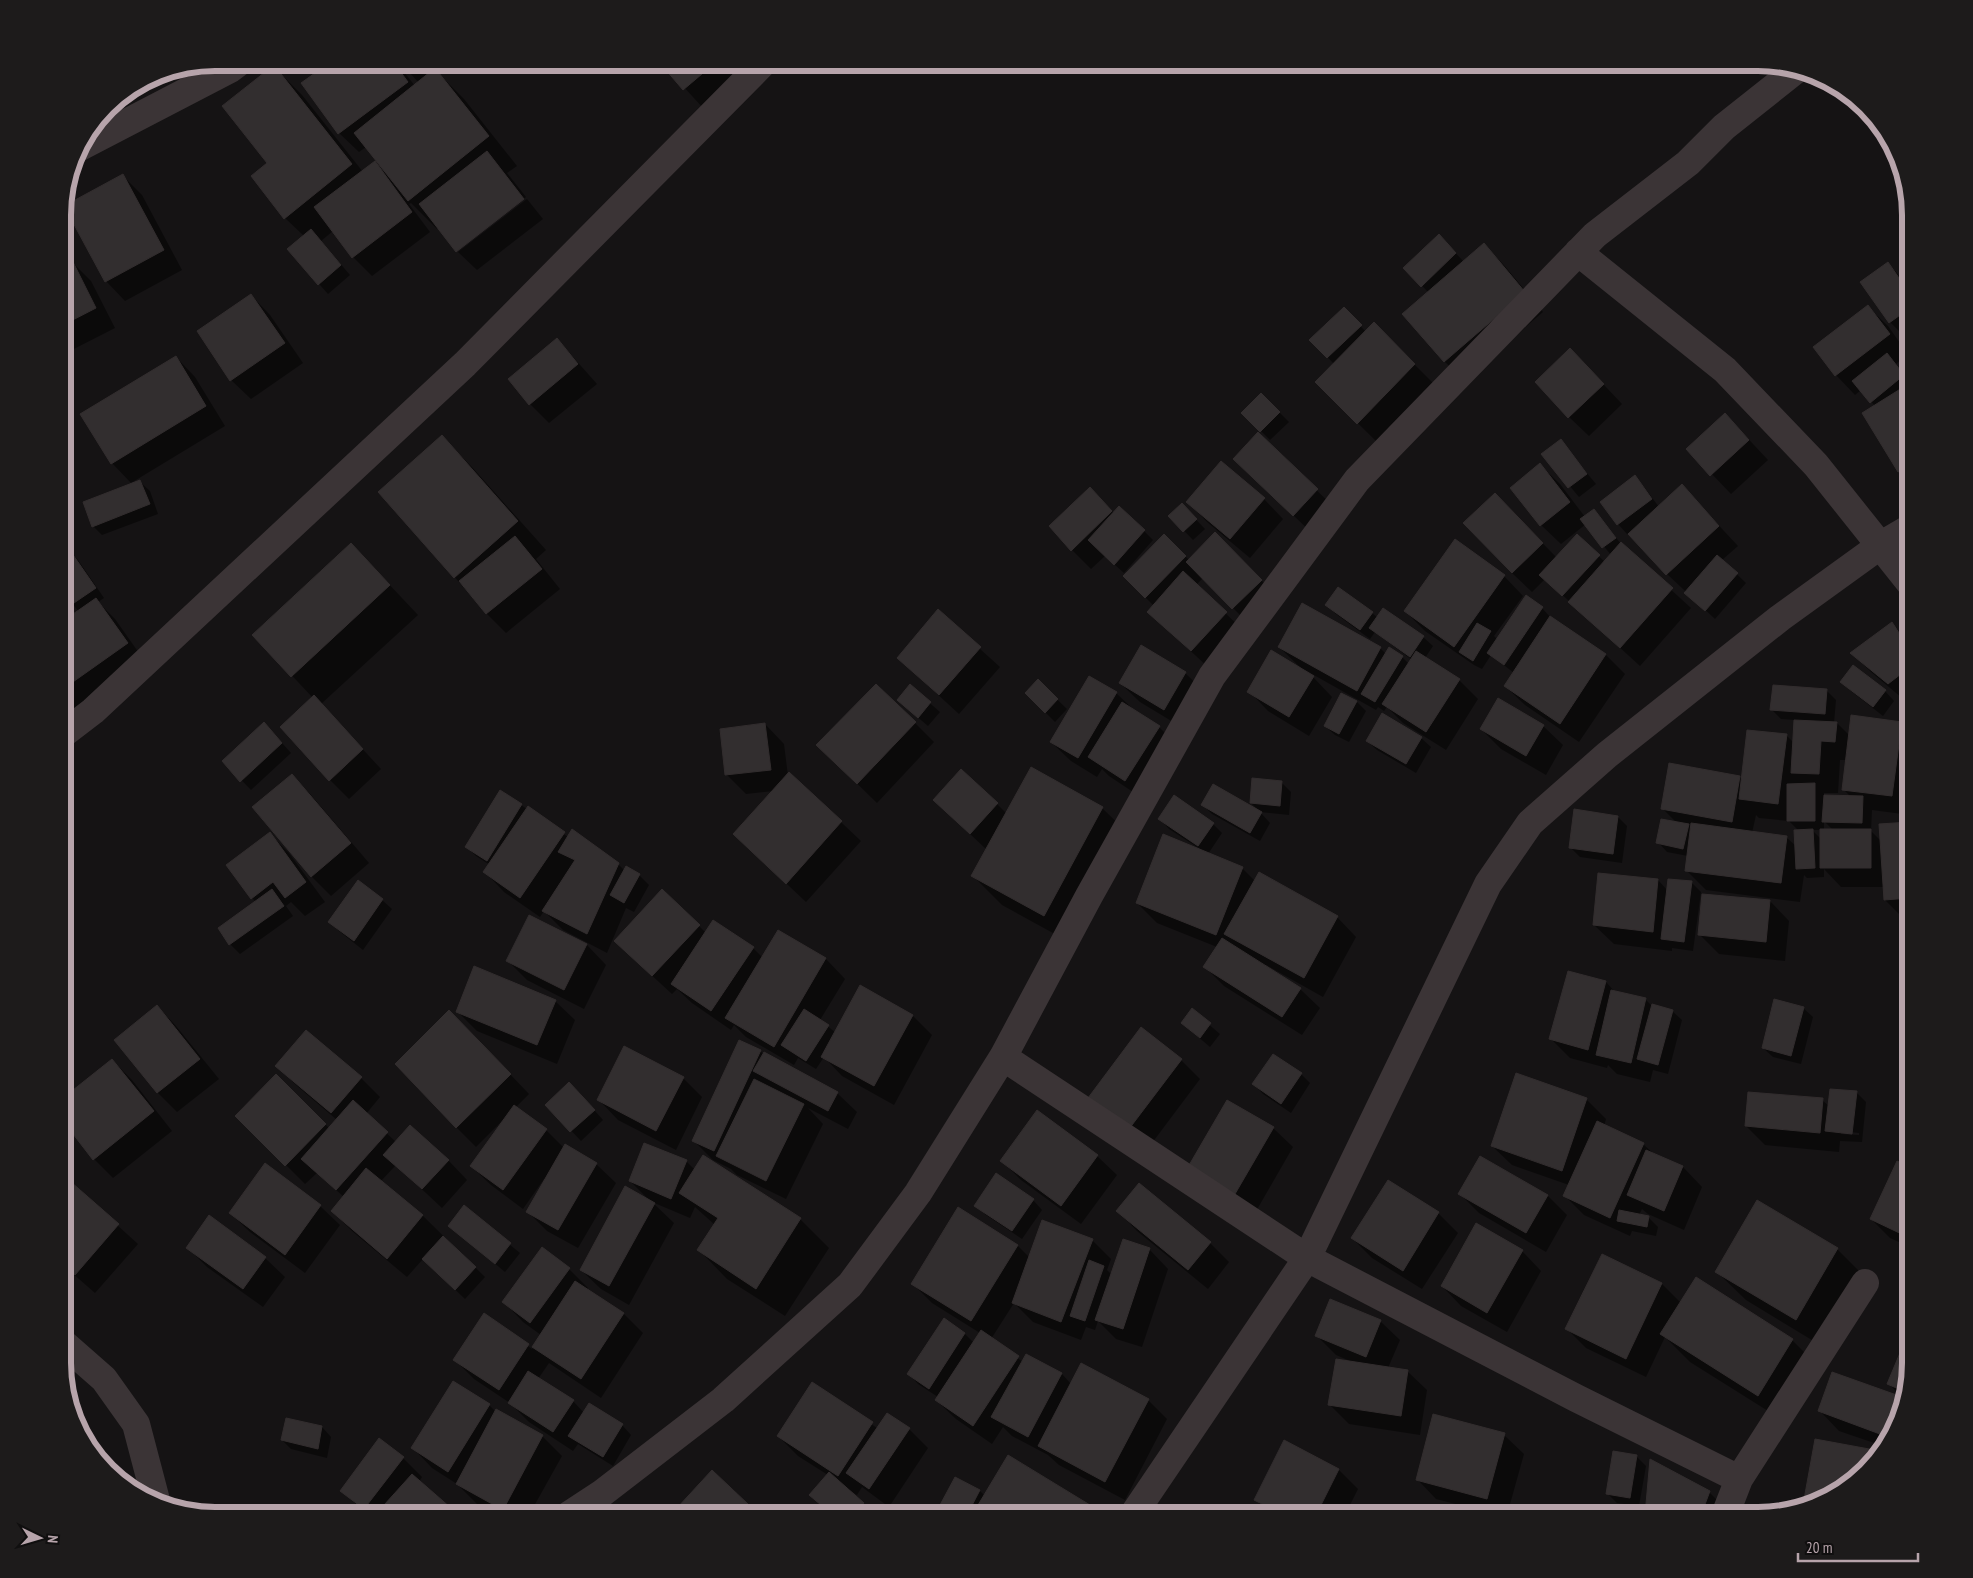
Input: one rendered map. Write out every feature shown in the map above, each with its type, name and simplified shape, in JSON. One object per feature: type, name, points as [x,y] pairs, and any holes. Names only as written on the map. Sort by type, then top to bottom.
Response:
[{"type":"street","points":[[92,141],[226,71]]},
{"type":"street","points":[[72,727],[93,711],[464,364],[755,71]]},
{"type":"street","points":[[583,1507],[723,1400],[850,1285],[918,1193],[1003,1057],[1089,896],[1212,676],[1357,480],[1595,235],[1688,163],[1724,127],[1789,75]]},
{"type":"street","points":[[1578,252],[1725,370],[1816,465],[1902,573]]},
{"type":"street","points":[[1140,1507],[1307,1258],[1488,884],[1530,823],[1607,754],[1780,618],[1881,545],[1902,533]]},
{"type":"street","points":[[1003,1057],[1307,1258],[1576,1398],[1739,1479]]},
{"type":"street","points":[[1729,1507],[1739,1479],[1865,1284]]},
{"type":"street","points":[[72,1351],[104,1379],[136,1424],[154,1493]]},
{"type":"building","points":[[266,71],[279,71],[352,164],[284,219],[251,176],[267,163],[222,106]]},
{"type":"building","points":[[318,71],[400,71],[408,82],[338,134],[301,83]]},
{"type":"building","points":[[431,71],[437,71],[489,136],[408,201],[354,133]]},
{"type":"building","points":[[667,71],[706,71],[683,90]]},
{"type":"building","points":[[487,151],[524,199],[456,252],[419,204]]},
{"type":"building","points":[[375,161],[412,212],[352,258],[314,207]]},
{"type":"building","points":[[123,174],[164,250],[105,282],[72,221],[72,202]]},
{"type":"building","points":[[311,229],[341,265],[318,285],[287,249]]},
{"type":"building","points":[[1439,234],[1456,253],[1421,287],[1403,268]]},
{"type":"building","points":[[1484,243],[1525,292],[1444,362],[1402,314]]},
{"type":"building","points":[[72,260],[96,308],[72,320]]},
{"type":"building","points":[[1888,262],[1902,282],[1902,314],[1889,323],[1860,282]]},
{"type":"building","points":[[251,294],[285,343],[230,381],[197,331]]},
{"type":"building","points":[[1868,305],[1890,334],[1835,376],[1813,347]]},
{"type":"building","points":[[1344,307],[1362,325],[1327,358],[1309,340]]},
{"type":"building","points":[[1374,322],[1415,364],[1357,424],[1315,382]]},
{"type":"building","points":[[557,338],[578,364],[529,405],[508,379]]},
{"type":"building","points":[[1570,348],[1604,384],[1568,418],[1535,382]]},
{"type":"building","points":[[1887,353],[1902,372],[1902,377],[1870,403],[1852,381]]},
{"type":"building","points":[[176,356],[206,406],[111,464],[80,414]]},
{"type":"building","points":[[1902,388],[1902,470],[1898,472],[1862,413]]},
{"type":"building","points":[[1261,393],[1280,412],[1260,432],[1241,413]]},
{"type":"building","points":[[1725,413],[1749,440],[1710,476],[1686,449]]},
{"type":"building","points":[[1258,432],[1318,489],[1293,516],[1233,459]]},
{"type":"building","points":[[442,435],[518,521],[454,578],[378,492]]},
{"type":"building","points":[[1561,439],[1587,474],[1568,488],[1541,454]]},
{"type":"building","points":[[1221,461],[1265,498],[1230,539],[1186,502]]},
{"type":"building","points":[[1540,463],[1570,502],[1540,526],[1510,488]]},
{"type":"building","points":[[1635,475],[1652,499],[1617,525],[1600,502]]},
{"type":"building","points":[[140,480],[150,504],[92,527],[83,502]]},
{"type":"building","points":[[1682,484],[1719,526],[1666,575],[1628,534]]},
{"type":"building","points":[[1090,487],[1112,511],[1071,551],[1049,526]]},
{"type":"building","points":[[1495,493],[1543,543],[1512,573],[1463,523]]},
{"type":"building","points":[[1182,503],[1197,519],[1183,532],[1168,516]]},
{"type":"building","points":[[1119,506],[1145,530],[1114,565],[1088,540]]},
{"type":"building","points":[[1594,509],[1616,538],[1602,548],[1580,519]]},
{"type":"building","points":[[1215,532],[1262,580],[1232,609],[1186,562]]},
{"type":"building","points":[[1164,534],[1186,556],[1145,598],[1123,576]]},
{"type":"building","points":[[1577,534],[1600,555],[1562,596],[1539,575]]},
{"type":"building","points":[[515,536],[542,569],[486,614],[459,581]]},
{"type":"building","points":[[1455,539],[1505,575],[1454,647],[1404,611]]},
{"type":"building","points":[[1621,542],[1673,588],[1620,648],[1568,602]]},
{"type":"building","points":[[351,543],[390,585],[291,677],[252,635]]},
{"type":"building","points":[[72,553],[96,588],[72,604]]},
{"type":"building","points":[[1717,555],[1738,573],[1705,611],[1684,593]]},
{"type":"building","points":[[1183,571],[1227,612],[1191,651],[1147,612]]},
{"type":"building","points":[[1338,587],[1373,612],[1360,630],[1325,605]]},
{"type":"building","points":[[1526,595],[1543,607],[1504,665],[1487,653]]},
{"type":"building","points":[[96,598],[128,643],[72,683],[72,615]]},
{"type":"building","points":[[1302,603],[1381,647],[1357,691],[1278,647]]},
{"type":"building","points":[[1383,608],[1424,636],[1410,657],[1369,628]]},
{"type":"building","points":[[938,609],[981,647],[939,695],[897,658]]},
{"type":"building","points":[[1550,616],[1606,654],[1560,724],[1504,686]]},
{"type":"building","points":[[1892,622],[1902,638],[1902,673],[1888,684],[1850,653]]},
{"type":"building","points":[[1477,623],[1491,631],[1473,661],[1459,652]]},
{"type":"building","points":[[1141,645],[1186,672],[1164,710],[1119,683]]},
{"type":"building","points":[[1389,647],[1403,656],[1375,702],[1361,694]]},
{"type":"building","points":[[1271,650],[1314,676],[1289,717],[1247,692]]},
{"type":"building","points":[[1416,651],[1460,679],[1426,732],[1382,704]]},
{"type":"building","points":[[1853,665],[1886,690],[1873,707],[1840,682]]},
{"type":"building","points":[[1089,676],[1117,692],[1078,758],[1050,742]]},
{"type":"building","points":[[1038,679],[1058,699],[1045,713],[1025,693]]},
{"type":"building","points":[[876,684],[916,722],[857,784],[816,745]]},
{"type":"building","points":[[910,684],[931,702],[918,718],[897,700]]},
{"type":"building","points":[[1773,685],[1827,689],[1825,714],[1770,710]]},
{"type":"building","points":[[1341,693],[1357,701],[1339,734],[1324,726]]},
{"type":"building","points":[[314,695],[363,749],[329,781],[280,727]]},
{"type":"building","points":[[1498,698],[1544,725],[1526,756],[1480,729]]},
{"type":"building","points":[[1122,702],[1160,726],[1125,781],[1088,757]]},
{"type":"building","points":[[1382,713],[1422,737],[1406,764],[1366,741]]},
{"type":"building","points":[[1851,715],[1902,722],[1892,796],[1842,790]]},
{"type":"building","points":[[1794,720],[1837,722],[1835,742],[1821,741],[1819,774],[1791,773]]},
{"type":"building","points":[[264,722],[282,743],[240,782],[222,761]]},
{"type":"building","points":[[765,723],[771,770],[725,775],[720,729]]},
{"type":"building","points":[[1747,730],[1787,734],[1778,804],[1739,799]]},
{"type":"building","points":[[1669,763],[1740,776],[1732,822],[1661,809]]},
{"type":"building","points":[[1031,767],[1103,807],[1044,916],[971,876]]},
{"type":"building","points":[[961,769],[998,803],[970,834],[933,800]]},
{"type":"building","points":[[789,772],[842,821],[786,884],[733,834]]},
{"type":"building","points":[[292,774],[351,843],[311,877],[252,807]]},
{"type":"building","points":[[1252,778],[1282,781],[1280,806],[1250,803]]},
{"type":"building","points":[[1815,783],[1815,821],[1787,821],[1787,784]]},
{"type":"building","points":[[1213,784],[1262,812],[1250,833],[1201,805]]},
{"type":"building","points":[[500,790],[522,804],[487,861],[465,847]]},
{"type":"building","points":[[1174,795],[1214,823],[1198,846],[1158,819]]},
{"type":"building","points":[[1824,795],[1863,796],[1862,823],[1822,822]]},
{"type":"building","points":[[528,806],[565,832],[520,898],[483,872]]},
{"type":"building","points":[[1574,809],[1618,816],[1613,854],[1569,848]]},
{"type":"building","points":[[1661,819],[1689,824],[1683,849],[1656,843]]},
{"type":"building","points":[[1691,823],[1787,836],[1781,883],[1685,871]]},
{"type":"building","points":[[1902,823],[1902,899],[1884,900],[1879,824]]},
{"type":"building","points":[[572,829],[619,863],[587,934],[542,911],[575,860],[558,852]]},
{"type":"building","points":[[1813,829],[1815,868],[1796,869],[1794,830]]},
{"type":"building","points":[[1820,829],[1871,829],[1871,868],[1820,868]]},
{"type":"building","points":[[270,832],[306,882],[285,898],[273,882],[251,899],[226,865]]},
{"type":"building","points":[[1163,834],[1243,867],[1216,935],[1136,903]]},
{"type":"building","points":[[626,866],[640,874],[624,903],[610,895]]},
{"type":"building","points":[[1259,872],[1338,916],[1304,978],[1224,934]]},
{"type":"building","points":[[1598,873],[1658,879],[1653,932],[1593,925]]},
{"type":"building","points":[[1668,879],[1692,881],[1684,942],[1661,939]]},
{"type":"building","points":[[358,880],[383,899],[354,941],[328,922]]},
{"type":"building","points":[[272,889],[284,906],[229,945],[218,928]]},
{"type":"building","points":[[662,889],[700,925],[652,976],[614,941]]},
{"type":"building","points":[[1702,894],[1770,900],[1766,942],[1698,935]]},
{"type":"building","points":[[529,915],[587,944],[564,990],[506,961]]},
{"type":"building","points":[[713,920],[754,947],[711,1011],[671,984]]},
{"type":"building","points":[[778,930],[826,958],[774,1047],[725,1018]]},
{"type":"building","points":[[1222,938],[1301,988],[1282,1017],[1203,967]]},
{"type":"building","points":[[474,966],[556,1000],[537,1045],[456,1012]]},
{"type":"building","points":[[1568,971],[1606,981],[1588,1050],[1549,1039]]},
{"type":"building","points":[[860,985],[913,1015],[874,1086],[821,1057]]},
{"type":"building","points":[[1611,990],[1646,998],[1631,1063],[1596,1055]]},
{"type":"building","points":[[1774,999],[1804,1007],[1791,1056],[1762,1048]]},
{"type":"building","points":[[1652,1004],[1673,1010],[1658,1065],[1637,1059]]},
{"type":"building","points":[[157,1005],[200,1059],[157,1093],[114,1040]]},
{"type":"building","points":[[1192,1008],[1211,1023],[1200,1038],[1181,1023]]},
{"type":"building","points":[[804,1009],[829,1025],[806,1061],[781,1045]]},
{"type":"building","points":[[449,1010],[511,1074],[456,1128],[395,1064]]},
{"type":"building","points":[[1141,1027],[1182,1059],[1129,1129],[1088,1098]]},
{"type":"building","points":[[306,1030],[362,1077],[331,1113],[275,1066]]},
{"type":"building","points":[[739,1040],[761,1050],[714,1151],[692,1141]]},
{"type":"building","points":[[624,1046],[684,1077],[656,1131],[597,1100]]},
{"type":"building","points":[[764,1052],[838,1092],[828,1111],[753,1071]]},
{"type":"building","points":[[1273,1054],[1302,1073],[1281,1104],[1252,1084]]},
{"type":"building","points":[[112,1059],[154,1111],[93,1160],[72,1133],[72,1091]]},
{"type":"building","points":[[1516,1073],[1587,1098],[1562,1171],[1491,1146]]},
{"type":"building","points":[[276,1074],[326,1124],[285,1166],[235,1116]]},
{"type":"building","points":[[754,1079],[804,1104],[766,1181],[716,1156]]},
{"type":"building","points":[[569,1082],[595,1110],[570,1132],[545,1105]]},
{"type":"building","points":[[1830,1089],[1857,1091],[1852,1134],[1825,1131]]},
{"type":"building","points":[[1748,1092],[1823,1098],[1820,1133],[1745,1126]]},
{"type":"building","points":[[353,1100],[388,1132],[336,1190],[301,1159]]},
{"type":"building","points":[[1227,1100],[1274,1127],[1235,1194],[1188,1167]]},
{"type":"building","points":[[514,1105],[547,1129],[503,1190],[470,1166]]},
{"type":"building","points":[[1037,1110],[1098,1155],[1061,1206],[1000,1161]]},
{"type":"building","points":[[1597,1121],[1644,1143],[1610,1218],[1563,1196]]},
{"type":"building","points":[[410,1125],[449,1160],[422,1189],[383,1155]]},
{"type":"building","points":[[644,1143],[687,1160],[671,1199],[629,1181]]},
{"type":"building","points":[[565,1144],[597,1163],[558,1230],[526,1212]]},
{"type":"building","points":[[1646,1150],[1683,1166],[1664,1211],[1627,1195]]},
{"type":"building","points":[[703,1155],[801,1218],[756,1289],[697,1250],[718,1218],[679,1193]]},
{"type":"building","points":[[1480,1156],[1548,1195],[1526,1233],[1458,1194]]},
{"type":"building","points":[[1897,1161],[1902,1163],[1902,1234],[1870,1219]]},
{"type":"building","points":[[265,1163],[321,1205],[285,1255],[229,1213]]},
{"type":"building","points":[[366,1168],[423,1215],[387,1259],[331,1211]]},
{"type":"building","points":[[996,1173],[1034,1199],[1012,1231],[974,1206]]},
{"type":"building","points":[[1388,1180],[1439,1212],[1403,1271],[1351,1238]]},
{"type":"building","points":[[72,1183],[119,1224],[75,1275],[72,1272]]},
{"type":"building","points":[[1139,1183],[1211,1242],[1188,1270],[1116,1211]]},
{"type":"building","points":[[625,1186],[655,1203],[609,1286],[580,1270]]},
{"type":"building","points":[[1757,1200],[1838,1248],[1796,1320],[1715,1272]]},
{"type":"building","points":[[464,1205],[511,1243],[495,1264],[448,1226]]},
{"type":"building","points":[[958,1207],[1018,1245],[971,1321],[911,1284]]},
{"type":"building","points":[[1619,1210],[1649,1216],[1647,1227],[1617,1221]]},
{"type":"building","points":[[209,1215],[266,1257],[243,1289],[186,1248]]},
{"type":"building","points":[[1042,1220],[1093,1239],[1061,1322],[1012,1303]]},
{"type":"building","points":[[1476,1223],[1523,1250],[1487,1313],[1441,1286]]},
{"type":"building","points":[[443,1236],[476,1267],[455,1290],[422,1259]]},
{"type":"building","points":[[1123,1239],[1150,1248],[1123,1329],[1095,1320]]},
{"type":"building","points":[[542,1247],[570,1268],[530,1323],[502,1302]]},
{"type":"building","points":[[1602,1254],[1662,1283],[1626,1359],[1565,1329]]},
{"type":"building","points":[[1089,1260],[1104,1266],[1085,1321],[1070,1316]]},
{"type":"building","points":[[1696,1277],[1793,1339],[1758,1396],[1660,1334]]},
{"type":"building","points":[[575,1281],[624,1313],[581,1379],[532,1347]]},
{"type":"building","points":[[1330,1299],[1381,1320],[1366,1357],[1315,1336]]},
{"type":"building","points":[[484,1313],[529,1344],[499,1390],[453,1360]]},
{"type":"building","points":[[944,1318],[965,1333],[929,1389],[907,1374]]},
{"type":"building","points":[[981,1330],[1019,1356],[973,1426],[935,1400]]},
{"type":"building","points":[[1902,1348],[1899,1389],[1887,1384]]},
{"type":"building","points":[[1026,1354],[1062,1373],[1028,1437],[991,1417]]},
{"type":"building","points":[[1336,1359],[1408,1370],[1401,1416],[1328,1405]]},
{"type":"building","points":[[1081,1363],[1149,1399],[1105,1482],[1038,1446]]},
{"type":"building","points":[[528,1371],[574,1400],[553,1432],[508,1403]]},
{"type":"building","points":[[1832,1372],[1898,1395],[1891,1418],[1883,1435],[1818,1411]]},
{"type":"building","points":[[453,1381],[490,1404],[448,1472],[411,1448]]},
{"type":"building","points":[[812,1382],[873,1422],[838,1476],[777,1436]]},
{"type":"building","points":[[589,1403],[623,1424],[603,1457],[568,1436]]},
{"type":"building","points":[[496,1409],[543,1435],[505,1507],[498,1507],[456,1484]]},
{"type":"building","points":[[887,1413],[910,1428],[869,1489],[846,1473]]},
{"type":"building","points":[[1433,1414],[1505,1433],[1487,1499],[1416,1480]]},
{"type":"building","points":[[286,1418],[322,1426],[318,1449],[281,1440]]},
{"type":"building","points":[[379,1438],[404,1457],[366,1507],[361,1507],[340,1491]]},
{"type":"building","points":[[1815,1439],[1873,1450],[1860,1465],[1846,1477],[1830,1488],[1804,1499]]},
{"type":"building","points":[[1284,1440],[1339,1469],[1320,1507],[1268,1507],[1254,1500]]},
{"type":"building","points":[[1613,1451],[1637,1455],[1630,1498],[1606,1494]]},
{"type":"building","points":[[1008,1455],[1090,1505],[1089,1507],[977,1507]]},
{"type":"building","points":[[1650,1459],[1710,1491],[1704,1507],[1646,1507]]},
{"type":"building","points":[[712,1470],[749,1505],[747,1507],[678,1507]]},
{"type":"building","points":[[829,1472],[864,1503],[860,1507],[823,1507],[809,1495]]},
{"type":"building","points":[[412,1474],[450,1507],[382,1507]]},
{"type":"building","points":[[955,1477],[980,1490],[971,1507],[944,1507],[940,1505]]}]
